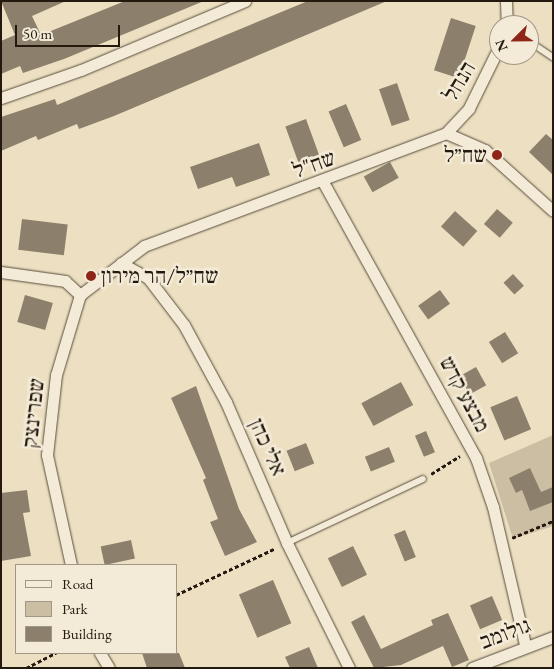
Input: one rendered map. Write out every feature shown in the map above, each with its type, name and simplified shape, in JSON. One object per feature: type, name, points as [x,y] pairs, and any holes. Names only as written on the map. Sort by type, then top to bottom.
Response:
[{"type":"street","points":[[1,98],[81,70],[245,1]]},
{"type":"street","points":[[506,1],[507,15]]},
{"type":"street","name":"הנחל","points":[[446,133],[469,108],[490,65]]},
{"type":"street","points":[[446,133],[485,150],[553,211]]},
{"type":"street","name":"שח\"ל","points":[[80,295],[144,246],[323,182],[446,133]]},
{"type":"street","name":"מבצע קדש","points":[[323,182],[471,448],[502,543],[525,644]]},
{"type":"street","name":"אלי כהן","points":[[121,263],[148,278],[184,326],[226,402],[287,543],[350,668]]},
{"type":"street","points":[[1,272],[65,281],[80,295]]},
{"type":"street","name":"שפרינצק","points":[[70,564],[47,455],[56,375],[80,295]]},
{"type":"street","name":"גולומב","points":[[472,668],[525,644],[553,637]]},
{"type":"street","points":[[101,654],[109,668]]},
{"type":"lane","points":[[539,48],[553,57]]},
{"type":"lane","points":[[287,543],[423,479]]},
{"type":"path","points":[[423,479],[471,448]]},
{"type":"path","points":[[502,543],[553,521]]},
{"type":"path","points":[[178,594],[287,543]]},
{"type":"path","points":[[26,668],[54,654]]},
{"type":"green space","points":[[553,435],[553,526],[513,539],[489,463]]},
{"type":"building","points":[[1,1],[66,1],[32,16],[41,35],[125,1],[204,1],[64,59],[23,73],[20,66],[1,74],[1,41],[15,35]]},
{"type":"building","points":[[308,1],[387,1],[114,116],[79,129],[77,124],[38,140],[36,136],[1,151],[1,117],[55,99],[57,105]]},
{"type":"building","points":[[451,18],[476,26],[459,78],[434,70]]},
{"type":"building","points":[[397,83],[410,120],[392,126],[379,89]]},
{"type":"building","points":[[346,104],[361,140],[344,147],[329,111]]},
{"type":"building","points":[[306,119],[320,157],[299,164],[285,127]]},
{"type":"building","points":[[546,134],[553,140],[553,175],[529,152]]},
{"type":"building","points":[[259,143],[270,175],[236,187],[232,177],[198,189],[190,167]]},
{"type":"building","points":[[390,162],[399,178],[372,192],[364,177]]},
{"type":"building","points":[[497,209],[513,223],[500,238],[484,224]]},
{"type":"building","points":[[455,211],[477,231],[463,247],[441,227]]},
{"type":"building","points":[[22,219],[68,225],[64,255],[18,250]]},
{"type":"building","points":[[513,274],[524,286],[514,295],[503,283]]},
{"type":"building","points":[[440,290],[450,304],[428,320],[418,306]]},
{"type":"building","points":[[25,295],[53,303],[45,330],[17,322]]},
{"type":"building","points":[[505,332],[518,353],[502,363],[489,342]]},
{"type":"building","points":[[476,367],[486,385],[470,395],[459,376]]},
{"type":"building","points":[[401,382],[413,405],[373,426],[361,403]]},
{"type":"building","points":[[196,386],[239,509],[257,542],[225,556],[210,522],[218,519],[203,480],[206,478],[171,398]]},
{"type":"building","points":[[517,396],[531,429],[504,440],[490,407]]},
{"type":"building","points":[[426,431],[435,452],[424,457],[415,436]]},
{"type":"building","points":[[306,443],[314,463],[295,471],[287,451]]},
{"type":"building","points":[[389,447],[395,462],[371,472],[365,457]]},
{"type":"building","points":[[530,468],[541,492],[553,487],[553,502],[530,511],[522,490],[516,493],[509,478]]},
{"type":"building","points":[[27,490],[30,512],[23,513],[31,556],[1,561],[1,493]]},
{"type":"building","points":[[405,530],[416,557],[405,561],[394,534]]},
{"type":"building","points":[[131,540],[135,559],[104,564],[101,546]]},
{"type":"building","points":[[353,546],[367,575],[342,587],[328,558]]},
{"type":"building","points":[[273,580],[291,623],[257,638],[239,594]]},
{"type":"building","points":[[492,596],[502,620],[480,629],[470,605]]},
{"type":"building","points":[[448,613],[469,660],[452,667],[443,646],[401,665],[374,668],[351,622],[364,615],[381,649],[433,625],[431,620]]},
{"type":"building","points":[[309,647],[318,668],[290,668],[285,657]]},
{"type":"building","points":[[179,653],[185,668],[147,668],[142,654]]},
{"type":"place","name":"שח״ל","points":[[497,155]]},
{"type":"place","name":"שח״ל/הר מירון","points":[[91,276]]}]
